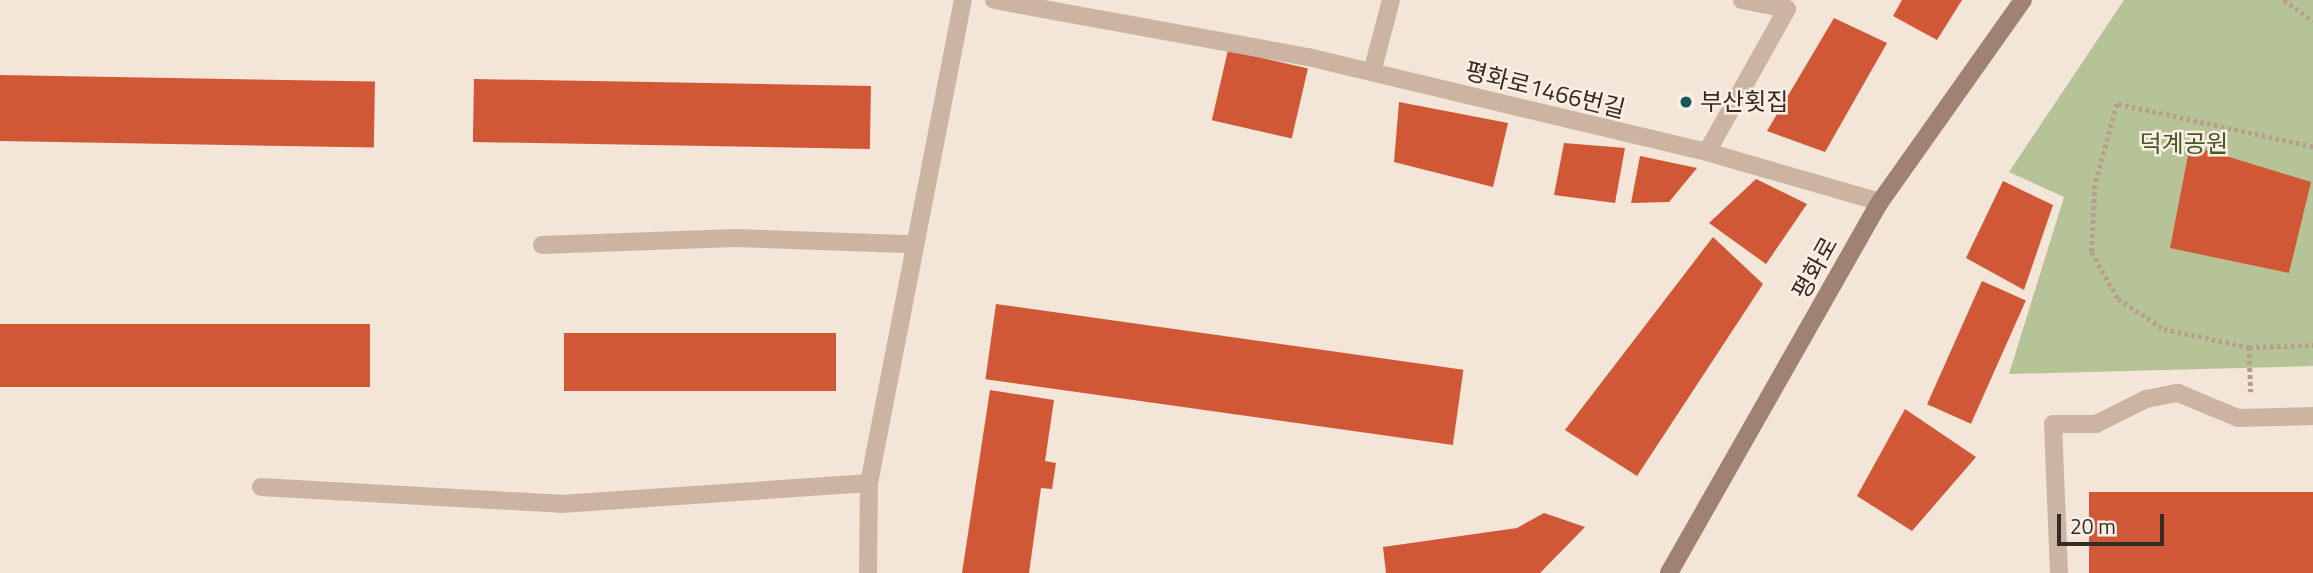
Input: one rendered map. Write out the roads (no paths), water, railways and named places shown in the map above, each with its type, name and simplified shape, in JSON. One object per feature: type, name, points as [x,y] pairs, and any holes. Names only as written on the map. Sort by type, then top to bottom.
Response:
[{"type":"main road","name":"평화로","points":[[1669,573],[1880,202],[2023,0]]},
{"type":"street","points":[[868,573],[869,483],[911,244],[963,0]]},
{"type":"street","name":"평화로1466번길","points":[[994,0],[1372,72],[1707,152],[1880,202]]},
{"type":"street","points":[[1372,72],[1391,0]]},
{"type":"street","points":[[1707,152],[1787,9],[1742,0]]},
{"type":"street","points":[[542,245],[736,238],[911,244]]},
{"type":"street","points":[[2059,573],[2053,424],[2096,424],[2146,399],[2178,393],[2251,417],[2313,416]]},
{"type":"street","points":[[261,487],[561,503],[869,483]]},
{"type":"place","name":"부산횟집","points":[[1686,102]]},
{"type":"park label","name":"덕계공원","points":[[2184,144]]}]
